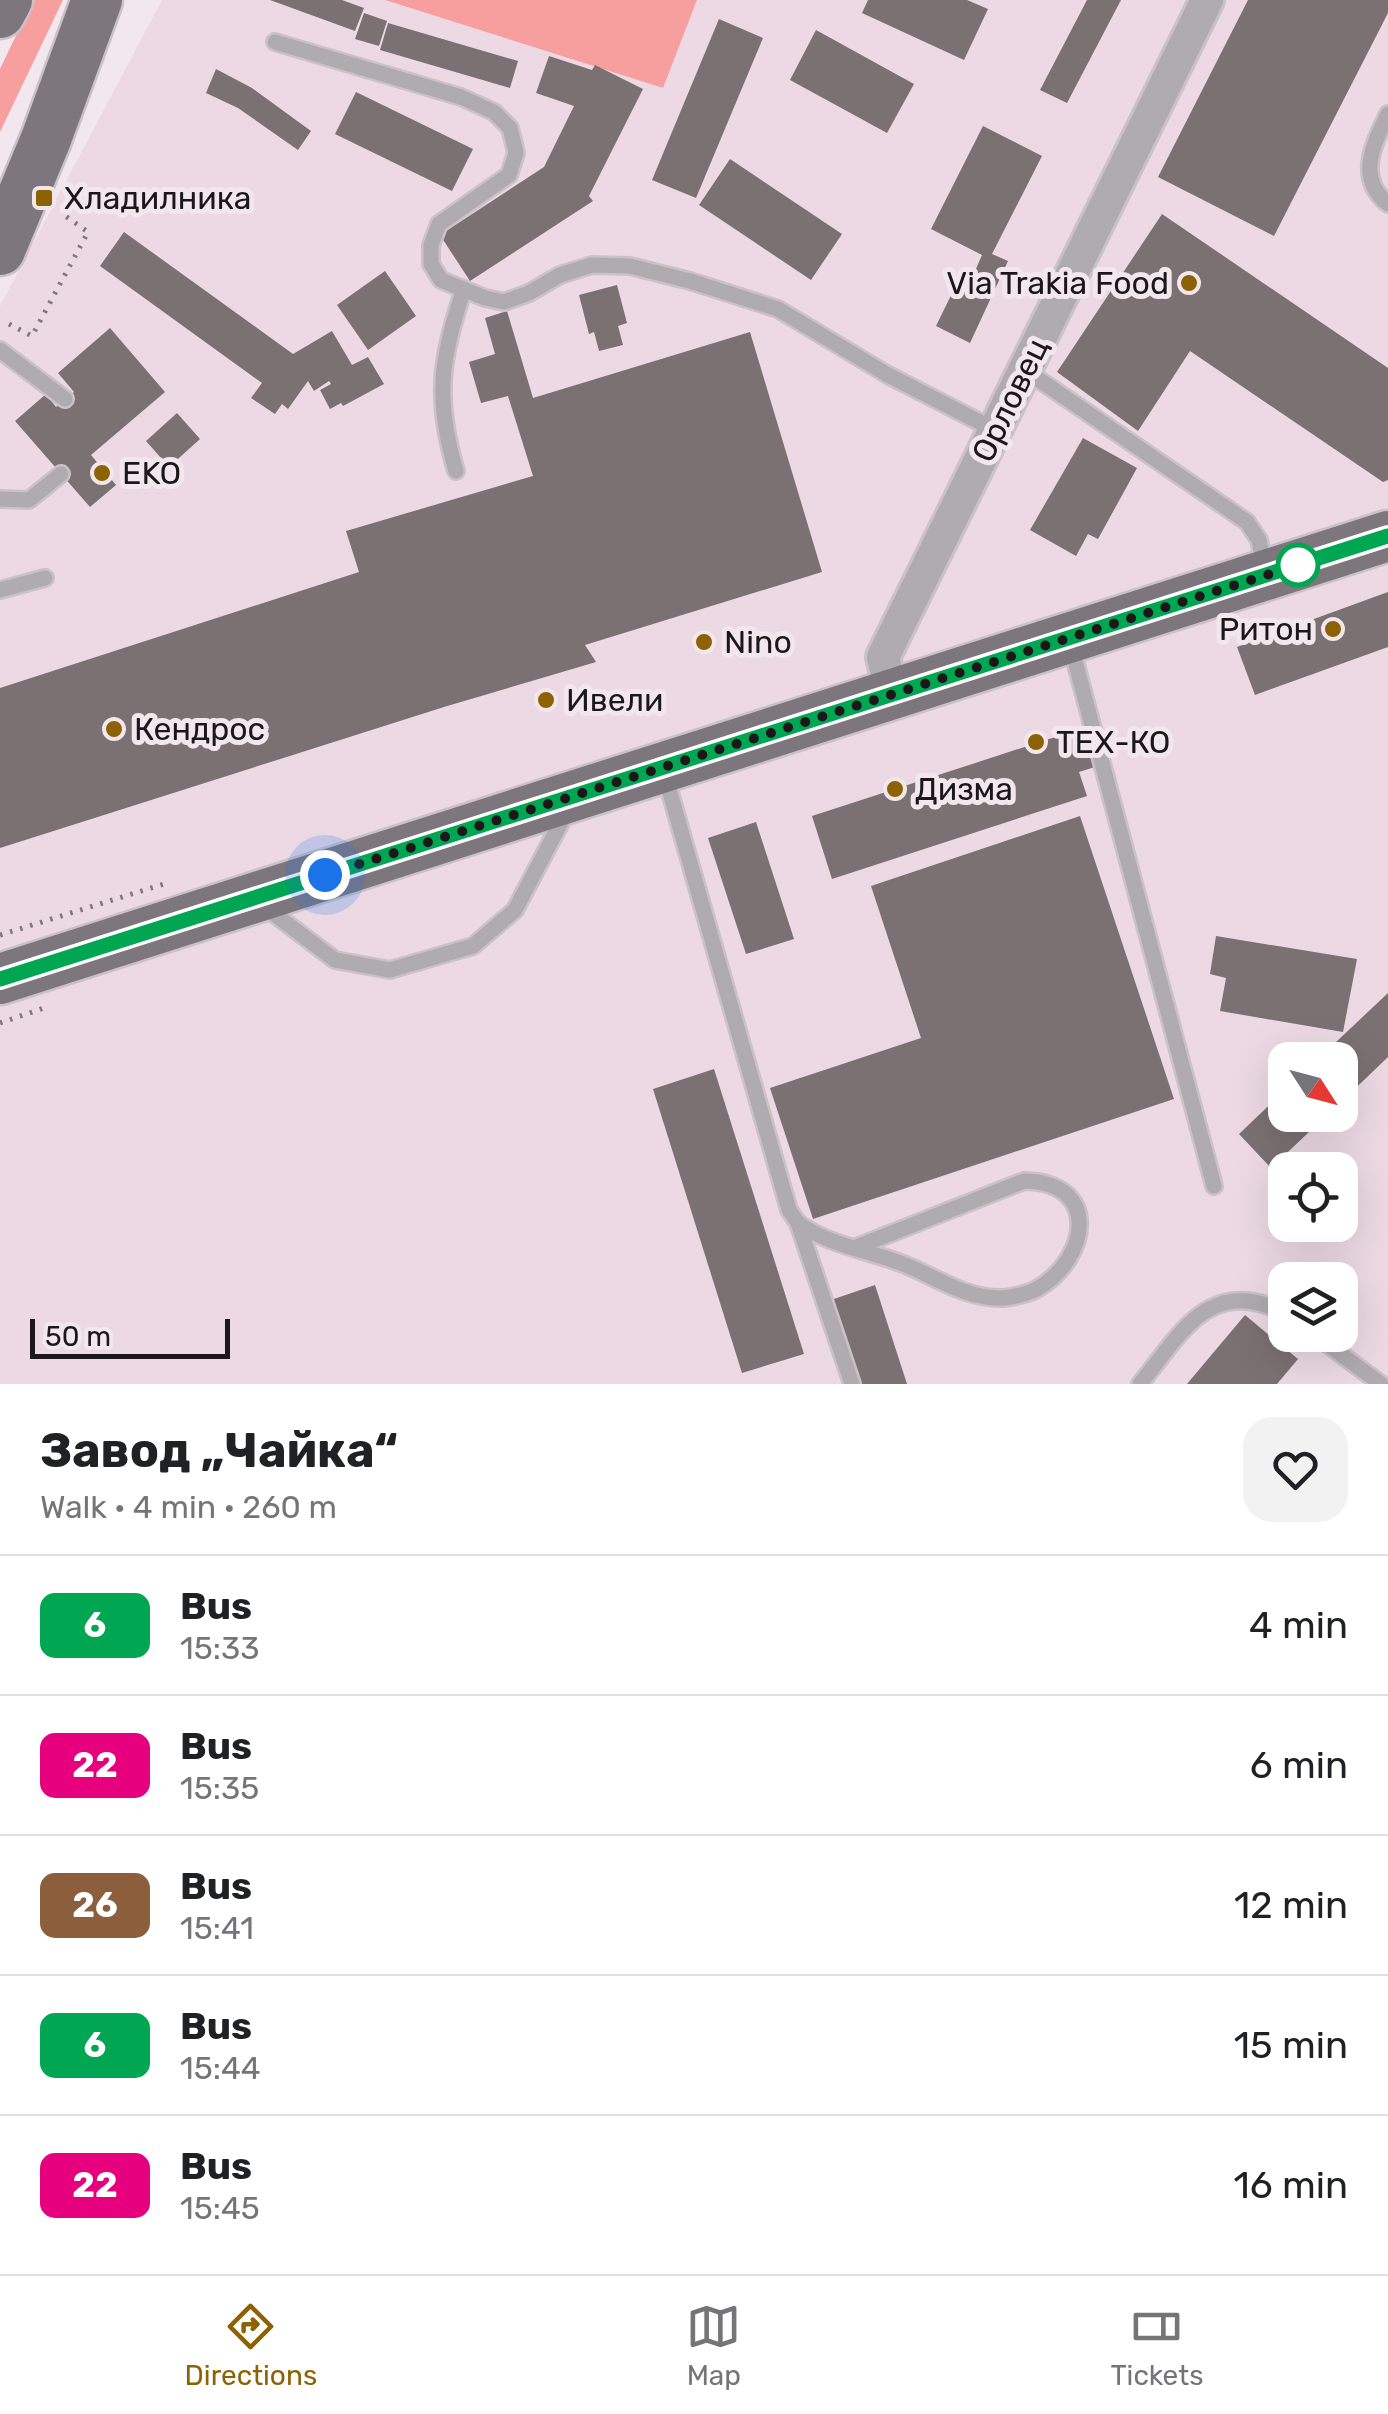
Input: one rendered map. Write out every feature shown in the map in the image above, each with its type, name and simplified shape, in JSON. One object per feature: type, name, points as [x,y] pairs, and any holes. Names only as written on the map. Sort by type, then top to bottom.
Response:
[{"type":"main road","points":[[0,13],[7,0]]},
{"type":"main road","points":[[0,250],[97,0]]},
{"type":"main road","points":[[0,980],[1388,536]]},
{"type":"street","name":"Орловец","points":[[892,696],[883,657],[1207,0]]},
{"type":"lane","points":[[275,42],[462,98],[494,112],[510,128],[516,153],[509,175],[439,224],[430,245],[431,264],[441,280],[504,302],[529,294],[560,275],[592,265],[630,266],[690,281],[778,310],[888,375],[995,430]]},
{"type":"lane","points":[[1388,114],[1372,148],[1368,173],[1379,196],[1388,204]]},
{"type":"lane","points":[[456,472],[443,427],[442,365],[464,290]]},
{"type":"lane","points":[[0,350],[65,399]]},
{"type":"lane","points":[[1024,370],[1247,522],[1259,540],[1266,575]]},
{"type":"lane","points":[[0,499],[29,500],[61,474]]},
{"type":"lane","points":[[0,590],[45,578]]},
{"type":"lane","points":[[1068,638],[1214,1186]]},
{"type":"lane","points":[[663,766],[788,1210],[798,1223],[813,1234],[854,1248],[903,1264],[962,1291],[1001,1298],[1036,1290],[1067,1262],[1080,1231],[1078,1207],[1065,1191],[1046,1181],[1024,1181],[854,1248]]},
{"type":"lane","points":[[253,898],[334,960],[390,970],[473,946],[515,910],[577,794]]},
{"type":"lane","points":[[798,1223],[852,1384]]},
{"type":"lane","points":[[1140,1384],[1199,1312],[1242,1298],[1268,1307]]},
{"type":"lane","points":[[1338,1352],[1381,1384]]},
{"type":"path","points":[[9,324],[32,336],[88,232],[61,214]]},
{"type":"shaded area","points":[[33,0],[63,0],[0,132],[0,69]]},
{"type":"shaded area","points":[[162,0],[385,0],[663,88],[697,0],[1388,0],[1388,1384],[0,1384],[0,306]]},
{"type":"shaded area","points":[[385,0],[697,0],[663,88]]},
{"type":"building","points":[[270,0],[342,0],[364,8],[355,31]]},
{"type":"building","points":[[868,0],[967,0],[988,9],[964,60],[862,13]]},
{"type":"building","points":[[1087,0],[1121,0],[1067,103],[1040,90]]},
{"type":"building","points":[[1248,0],[1388,0],[1388,13],[1274,236],[1158,177]]},
{"type":"building","points":[[364,13],[387,21],[379,46],[355,39]]},
{"type":"building","points":[[719,19],[763,38],[696,198],[652,180]]},
{"type":"building","points":[[388,23],[518,61],[510,88],[380,50]]},
{"type":"building","points":[[816,30],[914,84],[887,133],[790,80]]},
{"type":"building","points":[[549,56],[592,70],[595,65],[643,89],[589,196],[593,201],[470,281],[440,235],[544,167],[574,106],[536,93]]},
{"type":"building","points":[[216,69],[252,88],[311,131],[298,150],[238,108],[206,93]]},
{"type":"building","points":[[356,92],[473,149],[452,191],[335,134]]},
{"type":"building","points":[[983,126],[1042,156],[992,254],[1008,261],[970,343],[936,326],[962,273],[972,278],[982,255],[931,229]]},
{"type":"building","points":[[730,159],[842,234],[811,280],[699,205]]},
{"type":"building","name":"Via Trakia Food","points":[[1162,214],[1388,368],[1388,480],[1383,482],[1190,351],[1138,431],[1057,372]]},
{"type":"building","points":[[124,232],[293,354],[332,331],[352,365],[368,357],[384,384],[330,409],[320,390],[331,384],[329,381],[314,391],[308,381],[288,409],[282,404],[275,414],[251,398],[262,383],[100,266]]},
{"type":"building","points":[[385,271],[416,316],[368,350],[337,305]]},
{"type":"building","points":[[617,285],[627,323],[618,326],[623,345],[599,351],[594,332],[589,334],[579,295]]},
{"type":"building","points":[[507,311],[533,398],[750,332],[822,572],[585,645],[596,662],[0,848],[0,688],[359,572],[346,531],[533,476],[508,396],[481,403],[469,362],[495,354],[485,318]]},
{"type":"building","points":[[110,328],[165,392],[91,455],[116,485],[90,507],[15,421],[46,394],[56,407],[74,392],[58,373]]},
{"type":"building","points":[[177,413],[200,439],[169,467],[146,441]]},
{"type":"building","points":[[1083,438],[1137,468],[1098,539],[1088,534],[1076,556],[1030,530]]},
{"type":"building","points":[[1388,592],[1388,647],[1255,695],[1237,647]]},
{"type":"building","points":[[1083,728],[1095,767],[1079,772],[1087,796],[832,879],[812,816]]},
{"type":"building","points":[[1080,816],[1174,1099],[813,1219],[770,1088],[921,1038],[871,886]]},
{"type":"building","points":[[756,822],[794,939],[746,954],[708,838]]},
{"type":"building","points":[[1216,936],[1357,959],[1343,1032],[1220,1011],[1226,978],[1210,974]]},
{"type":"building","points":[[1388,993],[1388,1057],[1358,1086],[1358,1042],[1336,1042]]},
{"type":"building","points":[[714,1069],[804,1354],[742,1373],[653,1089]]},
{"type":"building","points":[[1268,1106],[1268,1132],[1309,1132],[1288,1152],[1268,1152],[1268,1165],[1239,1134]]},
{"type":"building","points":[[875,1285],[907,1384],[858,1384],[831,1300]]},
{"type":"building","points":[[1245,1315],[1268,1334],[1268,1352],[1290,1352],[1298,1359],[1277,1384],[1187,1384]]},
{"type":"bus line","name":"6","points":[[0,979],[1388,536]]},
{"type":"place","name":"Хладилника","points":[[44,198]]},
{"type":"place","name":"Via Trakia Food","points":[[1189,283]]},
{"type":"place","name":"EKO","points":[[102,473]]},
{"type":"place","name":"Ритон","points":[[1333,629]]},
{"type":"place","name":"Nino","points":[[704,642]]},
{"type":"place","name":"Ивели","points":[[546,700]]},
{"type":"place","name":"Кендрос","points":[[114,729]]},
{"type":"place","name":"ТЕХ-КО","points":[[1036,742]]},
{"type":"place","name":"Дизма","points":[[895,789]]},
{"type":"route","points":[[325,875],[1298,565]]}]
